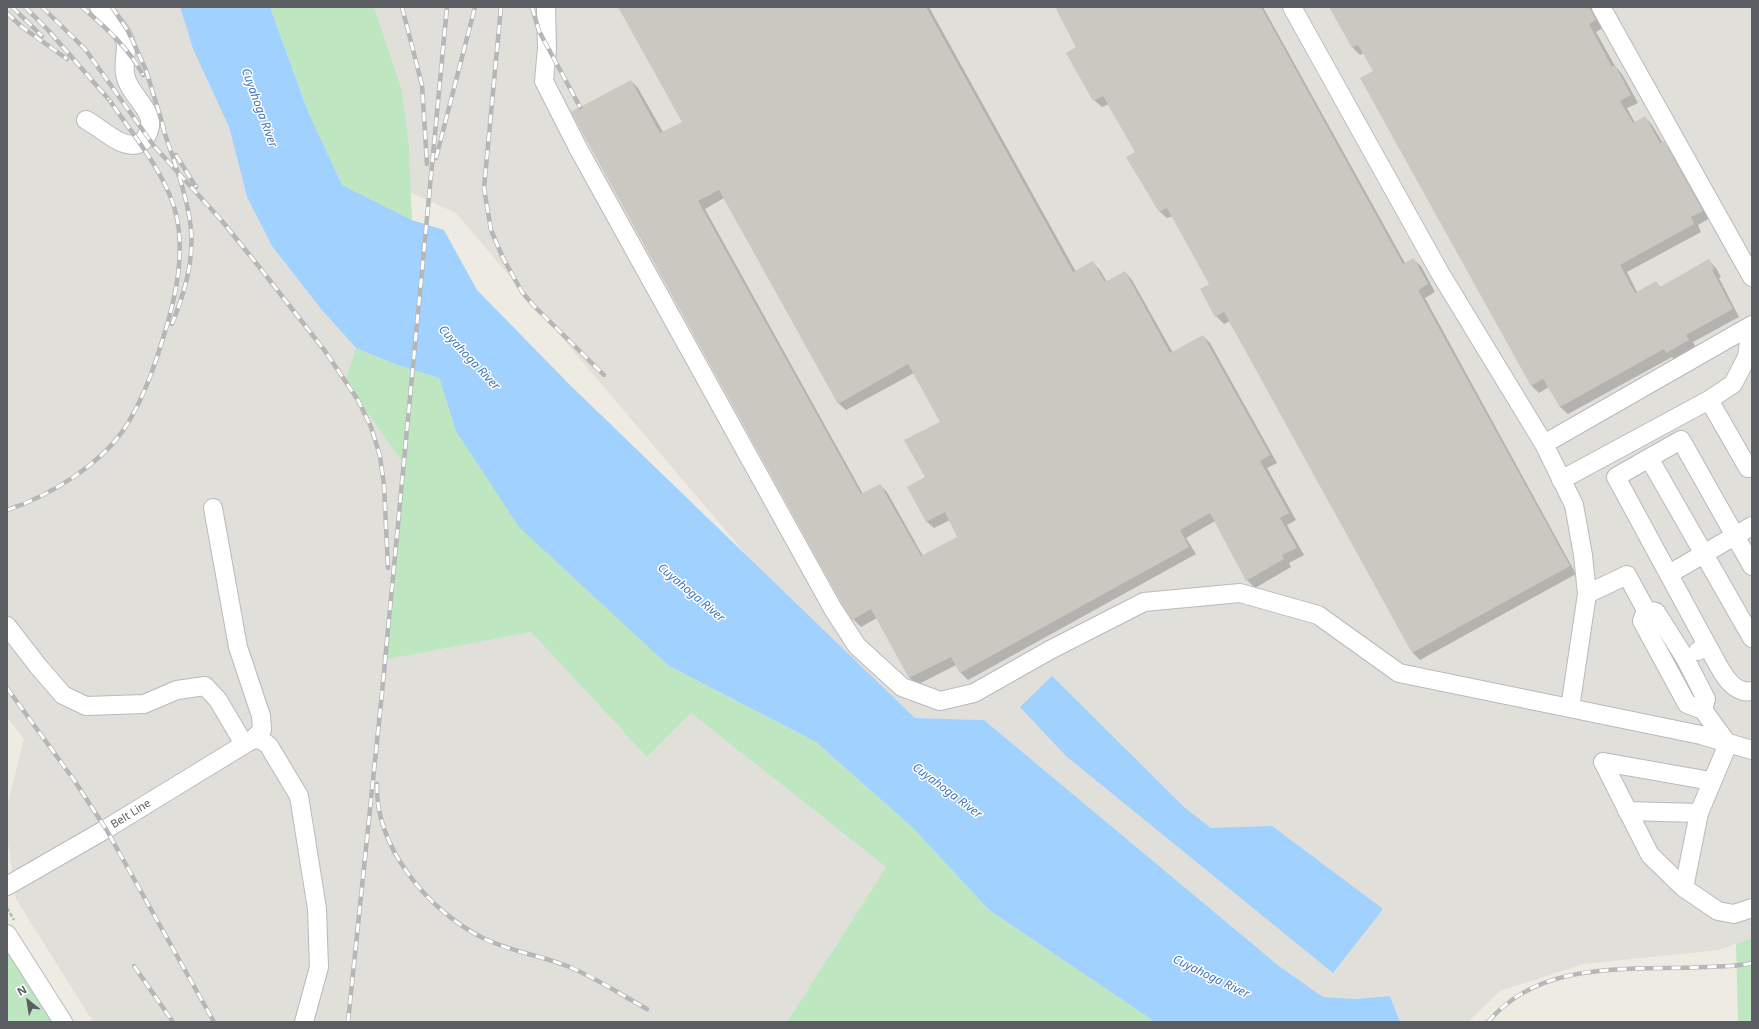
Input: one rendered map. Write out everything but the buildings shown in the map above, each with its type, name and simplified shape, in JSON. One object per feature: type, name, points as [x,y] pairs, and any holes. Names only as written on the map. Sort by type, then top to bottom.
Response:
[{"type":"street","points":[[86,120],[96,125],[117,141],[134,144],[143,141],[151,126],[148,111],[131,89],[124,72],[124,38],[99,7]]},
{"type":"street","points":[[546,7],[547,48],[544,81],[578,148],[833,610],[857,646],[902,687],[940,700],[974,693],[1050,650],[1144,602],[1240,593],[1318,615],[1399,673],[1701,735],[1752,750]]},
{"type":"street","points":[[1292,7],[1440,273],[1544,444],[1574,505],[1583,555],[1587,594],[1570,708]]},
{"type":"street","points":[[1601,7],[1752,277]]},
{"type":"street","points":[[1544,444],[1752,326]]},
{"type":"street","points":[[1561,480],[1709,400],[1733,384],[1749,362],[1752,326]]},
{"type":"street","points":[[1709,400],[1748,468]]},
{"type":"street","points":[[1752,566],[1681,440],[1616,477],[1727,679],[1735,688],[1748,692],[1752,691]]},
{"type":"street","points":[[1649,458],[1752,638]]},
{"type":"street","points":[[213,508],[238,646],[261,716],[262,730],[248,742]]},
{"type":"street","points":[[1669,574],[1752,526]]},
{"type":"street","points":[[1587,594],[1627,575],[1646,610],[1642,621],[1687,704],[1703,710],[1728,744]]},
{"type":"street","points":[[1646,610],[1656,612],[1685,658],[1706,699],[1703,710]]},
{"type":"street","points":[[7,626],[38,666],[63,694],[86,706],[144,704],[177,690],[205,686],[218,700],[248,742]]},
{"type":"street","points":[[1685,658],[1707,645]]},
{"type":"street","points":[[248,742],[262,740],[268,746],[299,796],[317,909],[319,966],[304,1022]]},
{"type":"street","name":"Belt Line","points":[[7,886],[106,829],[248,742]]},
{"type":"street","points":[[1684,888],[1699,813],[1711,781],[1728,744]]},
{"type":"street","points":[[1711,781],[1603,762],[1650,855],[1684,888],[1718,911],[1734,914],[1752,908]]},
{"type":"street","points":[[1627,811],[1699,813]]},
{"type":"street","points":[[7,934],[63,1022]]},
{"type":"shaded area","points":[[7,7],[180,7],[193,49],[229,127],[247,197],[272,246],[321,309],[356,348],[345,381],[403,463],[384,660],[531,632],[647,757],[691,713],[886,867],[787,1022],[93,1022],[16,899],[7,835],[7,807],[24,739],[7,717]]},
{"type":"shaded area","points":[[374,7],[1752,7],[1752,938],[1719,950],[1584,964],[1500,991],[1468,1022],[1400,1022],[1390,996],[1355,999],[1323,997],[1279,966],[984,720],[915,718],[749,558],[456,213],[410,192],[409,145],[402,90]]},
{"type":"green space","points":[[270,7],[374,7],[402,90],[409,145],[412,220],[342,185],[307,109]]},
{"type":"green space","points":[[356,348],[397,365],[439,378],[456,431],[669,666],[816,742],[913,828],[989,910],[1155,1022],[787,1022],[886,867],[691,713],[647,757],[531,632],[384,660],[403,463],[345,381]]},
{"type":"green space","points":[[7,934],[63,1022],[7,1022]]},
{"type":"green space","points":[[1752,938],[1752,1022],[1738,1022],[1736,944]]},
{"type":"water","name":"Cuyahoga River","points":[[180,7],[270,7],[307,109],[342,185],[412,220],[444,230],[477,290],[571,386],[915,718],[984,720],[1279,966],[1323,997],[1355,999],[1390,996],[1400,1022],[1155,1022],[989,910],[913,828],[816,742],[669,666],[519,527],[456,431],[439,378],[397,365],[356,348],[321,309],[272,246],[247,197],[229,127],[193,49]]},
{"type":"water","points":[[1052,676],[1185,808],[1211,828],[1272,826],[1383,909],[1333,973],[1066,756],[1020,707]]},
{"type":"railway","points":[[12,7],[42,36]]},
{"type":"railway","points":[[25,7],[48,30],[111,102]]},
{"type":"railway","points":[[42,7],[85,49],[154,146],[222,221],[260,268],[325,351],[358,400],[371,427],[380,456],[384,485],[388,568]]},
{"type":"railway","points":[[82,7],[108,30],[124,47],[143,75]]},
{"type":"railway","points":[[112,7],[128,31],[146,70],[164,129]]},
{"type":"railway","points":[[402,7],[422,85],[427,164]]},
{"type":"railway","points":[[348,1022],[382,693],[447,7]]},
{"type":"railway","points":[[436,158],[475,7]]},
{"type":"railway","points":[[501,7],[484,188],[491,230],[503,258],[522,292],[535,307],[604,375]]},
{"type":"railway","points":[[532,7],[539,31],[580,107]]},
{"type":"railway","points":[[7,13],[22,27],[67,59]]},
{"type":"railway","points":[[7,510],[41,496],[75,476],[105,452],[118,438],[128,423],[146,388],[171,312],[180,259],[177,218],[166,186],[158,171],[108,98]]},
{"type":"railway","points":[[162,125],[183,189],[189,216],[192,241],[187,278],[172,324]]},
{"type":"railway","points":[[176,155],[196,187]]},
{"type":"railway","points":[[7,688],[74,780],[106,829],[214,1022]]},
{"type":"railway","points":[[377,784],[379,808],[385,831],[395,853],[408,874],[442,911],[461,925],[491,942],[577,970],[647,1009]]},
{"type":"railway","points":[[1488,1022],[1510,1001],[1534,987],[1561,978],[1590,972],[1619,969],[1729,966],[1752,963]]},
{"type":"railway","points":[[134,966],[173,1022]]}]
